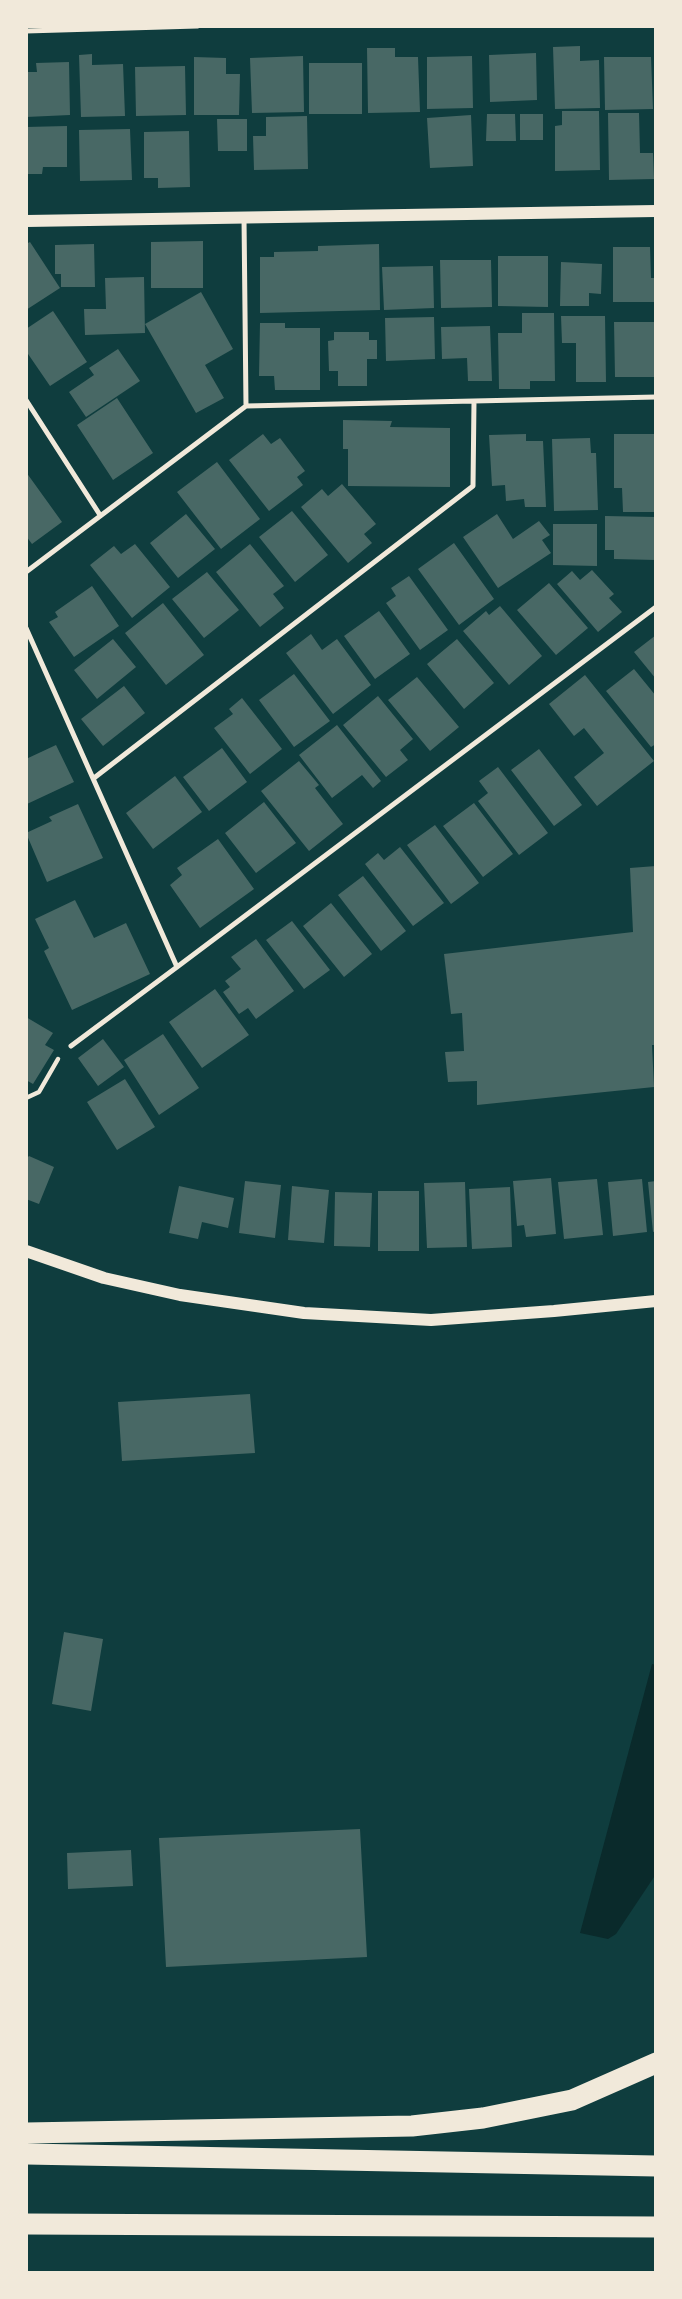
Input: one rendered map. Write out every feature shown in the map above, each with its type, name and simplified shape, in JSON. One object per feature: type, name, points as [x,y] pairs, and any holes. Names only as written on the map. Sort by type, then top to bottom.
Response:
[{"type":"highway","points":[[26,2133],[412,2126],[483,2118],[572,2101],[656,2063]]},
{"type":"highway","points":[[26,2154],[656,2166]]},
{"type":"highway","points":[[26,2224],[656,2227]]},
{"type":"street","points":[[26,221],[656,211]]},
{"type":"street","points":[[26,1251],[104,1278],[180,1295],[304,1313],[431,1320],[656,1301]]},
{"type":"lane","points":[[26,31],[197,26]]},
{"type":"lane","points":[[244,218],[246,406]]},
{"type":"lane","points":[[26,572],[246,406],[656,397]]},
{"type":"lane","points":[[26,400],[100,515]]},
{"type":"lane","points":[[94,778],[473,486],[474,402]]},
{"type":"lane","points":[[71,1046],[656,607]]},
{"type":"lane","points":[[26,628],[177,967]]},
{"type":"path","points":[[26,1098],[39,1092],[58,1059]]},
{"type":"water","points":[[652,1664],[656,1665],[656,1874],[616,1934],[608,1939],[580,1933]]},
{"type":"building","points":[[580,46],[580,61],[599,60],[600,108],[555,109],[553,47]]},
{"type":"building","points":[[367,48],[395,48],[395,57],[418,57],[420,112],[368,113]]},
{"type":"building","points":[[536,53],[537,100],[490,102],[489,55]]},
{"type":"building","points":[[92,54],[92,65],[123,64],[125,116],[81,117],[79,55]]},
{"type":"building","points":[[303,56],[304,112],[252,113],[250,58]]},
{"type":"building","points":[[472,56],[473,108],[427,109],[427,57]]},
{"type":"building","points":[[194,57],[226,58],[226,74],[240,74],[239,115],[194,115]]},
{"type":"building","points":[[604,57],[651,57],[653,109],[605,110]]},
{"type":"building","points":[[69,62],[70,115],[26,117],[26,72],[37,72],[36,63]]},
{"type":"building","points":[[309,63],[362,63],[362,114],[309,114]]},
{"type":"building","points":[[185,66],[186,115],[136,116],[135,67]]},
{"type":"building","points":[[562,111],[599,111],[600,170],[555,171],[555,126],[562,125]]},
{"type":"building","points":[[608,113],[639,113],[640,153],[653,153],[654,179],[609,180]]},
{"type":"building","points":[[487,114],[515,114],[516,141],[486,141]]},
{"type":"building","points":[[520,114],[543,114],[543,140],[520,140]]},
{"type":"building","points":[[471,115],[473,166],[430,168],[427,118]]},
{"type":"building","points":[[307,116],[308,169],[254,170],[253,136],[266,136],[266,117]]},
{"type":"building","points":[[217,119],[247,119],[247,151],[218,151]]},
{"type":"building","points":[[67,126],[67,167],[43,167],[42,174],[26,174],[26,127]]},
{"type":"building","points":[[130,129],[132,180],[80,181],[79,130]]},
{"type":"building","points":[[189,131],[190,187],[158,188],[158,178],[144,178],[144,132]]},
{"type":"building","points":[[203,241],[203,288],[151,288],[151,242]]},
{"type":"building","points":[[30,242],[60,288],[26,310],[26,244]]},
{"type":"building","points":[[94,244],[95,287],[61,287],[61,274],[55,274],[55,245]]},
{"type":"building","points":[[379,244],[380,310],[260,313],[260,257],[274,257],[274,252],[318,251],[318,246]]},
{"type":"building","points":[[613,247],[650,247],[651,278],[656,278],[656,302],[613,302]]},
{"type":"building","points":[[498,256],[548,256],[548,307],[498,306]]},
{"type":"building","points":[[440,260],[491,260],[492,307],[441,308]]},
{"type":"building","points":[[561,262],[602,264],[601,294],[589,293],[589,306],[560,306]]},
{"type":"building","points":[[433,266],[434,308],[384,310],[382,267]]},
{"type":"building","points":[[144,277],[145,333],[85,335],[84,309],[106,309],[105,278]]},
{"type":"building","points":[[201,292],[233,349],[205,365],[224,398],[196,413],[145,324]]},
{"type":"building","points":[[53,311],[87,362],[50,386],[26,351],[26,329]]},
{"type":"building","points":[[522,313],[554,313],[555,381],[530,381],[530,389],[499,389],[498,333],[522,333]]},
{"type":"building","points":[[561,316],[605,316],[606,382],[576,382],[576,343],[562,343]]},
{"type":"building","points":[[434,317],[435,359],[386,361],[385,318]]},
{"type":"building","points":[[614,322],[656,322],[656,377],[615,377]]},
{"type":"building","points":[[260,323],[285,323],[285,328],[320,328],[320,390],[275,390],[274,376],[259,376]]},
{"type":"building","points":[[490,326],[492,381],[468,381],[467,358],[442,359],[441,327]]},
{"type":"building","points":[[334,332],[369,332],[369,340],[377,340],[377,359],[367,359],[367,386],[338,386],[338,371],[329,371],[328,341],[334,340]]},
{"type":"building","points":[[118,349],[140,381],[86,417],[69,392],[94,375],[89,368]]},
{"type":"building","points":[[117,398],[153,453],[113,480],[77,425]]},
{"type":"building","points":[[343,420],[392,421],[390,427],[450,428],[450,487],[348,486],[348,449],[343,449]]},
{"type":"building","points":[[263,434],[271,444],[280,438],[305,471],[297,477],[303,485],[269,511],[229,460]]},
{"type":"building","points":[[526,434],[526,441],[543,441],[546,507],[525,507],[524,499],[506,501],[505,485],[492,486],[489,435]]},
{"type":"building","points":[[614,434],[656,434],[656,512],[623,512],[622,488],[614,488]]},
{"type":"building","points":[[590,438],[591,453],[596,453],[598,510],[554,511],[552,439]]},
{"type":"building","points":[[217,462],[260,519],[221,549],[177,492]]},
{"type":"building","points":[[26,472],[62,522],[32,544],[26,536]]},
{"type":"building","points":[[342,484],[376,524],[364,534],[372,543],[348,563],[301,507],[322,489],[328,496]]},
{"type":"building","points":[[292,511],[328,555],[295,582],[259,537]]},
{"type":"building","points":[[186,514],[215,549],[178,578],[150,543]]},
{"type":"building","points":[[497,514],[513,539],[539,521],[550,535],[542,540],[551,553],[498,588],[463,537]]},
{"type":"building","points":[[605,516],[656,517],[656,560],[614,559],[614,550],[605,550]]},
{"type":"building","points":[[553,524],[597,524],[597,566],[553,565]]},
{"type":"building","points":[[454,543],[494,599],[459,625],[418,569]]},
{"type":"building","points":[[135,544],[170,587],[132,618],[90,565],[114,546],[121,554]]},
{"type":"building","points":[[250,544],[284,586],[273,594],[284,608],[260,627],[216,572]]},
{"type":"building","points":[[592,570],[614,594],[609,598],[622,612],[598,632],[557,584],[572,571],[580,580]]},
{"type":"building","points":[[207,572],[239,610],[204,638],[172,599]]},
{"type":"building","points":[[409,576],[448,630],[420,650],[386,603],[396,596],[391,588]]},
{"type":"building","points":[[549,583],[588,628],[556,655],[517,610]]},
{"type":"building","points":[[92,586],[119,626],[74,657],[49,622],[58,617],[55,612]]},
{"type":"building","points":[[163,603],[204,655],[166,685],[125,633]]},
{"type":"building","points":[[500,606],[542,656],[509,685],[463,631],[486,611],[489,615]]},
{"type":"building","points":[[379,611],[410,654],[375,679],[344,636]]},
{"type":"building","points":[[311,634],[322,650],[337,639],[371,685],[333,714],[286,653]]},
{"type":"building","points":[[656,635],[656,679],[634,652]]},
{"type":"building","points":[[113,639],[136,667],[97,699],[74,670]]},
{"type":"building","points":[[457,639],[494,683],[464,709],[427,664]]},
{"type":"building","points":[[634,669],[656,696],[656,744],[651,747],[606,691]]},
{"type":"building","points":[[294,674],[330,721],[294,747],[259,700]]},
{"type":"building","points":[[585,675],[654,761],[597,806],[574,777],[604,753],[584,728],[574,736],[549,704]]},
{"type":"building","points":[[417,677],[459,727],[430,751],[388,700]]},
{"type":"building","points":[[124,686],[145,713],[103,746],[81,719]]},
{"type":"building","points":[[378,696],[413,739],[400,750],[408,760],[386,777],[343,725]]},
{"type":"building","points":[[242,698],[282,749],[250,774],[214,728],[233,714],[229,709]]},
{"type":"building","points":[[337,725],[381,781],[373,788],[362,775],[332,798],[299,755]]},
{"type":"building","points":[[56,745],[74,782],[27,804],[26,759]]},
{"type":"building","points":[[222,748],[247,782],[209,811],[183,777]]},
{"type":"building","points":[[539,749],[582,805],[554,826],[511,770]]},
{"type":"building","points":[[299,761],[319,785],[315,788],[343,824],[309,851],[261,791]]},
{"type":"building","points":[[498,767],[548,833],[519,855],[478,801],[488,793],[479,781]]},
{"type":"building","points":[[175,776],[202,812],[153,849],[126,813]]},
{"type":"building","points":[[264,802],[296,843],[256,873],[225,833]]},
{"type":"building","points":[[474,803],[513,854],[483,877],[443,826]]},
{"type":"building","points":[[78,804],[103,858],[47,882],[26,833],[52,821],[49,817]]},
{"type":"building","points":[[435,825],[479,883],[451,904],[407,845]]},
{"type":"building","points":[[218,839],[254,889],[200,928],[170,885],[182,875],[177,868]]},
{"type":"building","points":[[400,847],[444,903],[413,926],[365,864],[378,853],[384,860]]},
{"type":"building","points":[[656,866],[656,1045],[652,1045],[654,1087],[477,1105],[477,1081],[448,1082],[445,1052],[464,1051],[462,1013],[451,1014],[444,954],[633,932],[630,868]]},
{"type":"building","points":[[363,876],[406,931],[381,951],[338,895]]},
{"type":"building","points":[[75,900],[94,938],[126,923],[150,974],[72,1010],[44,951],[49,948],[35,919]]},
{"type":"building","points":[[331,903],[372,954],[344,977],[303,926]]},
{"type":"building","points":[[292,921],[330,970],[304,989],[266,940]]},
{"type":"building","points":[[256,939],[294,991],[256,1019],[248,1008],[239,1014],[223,992],[230,987],[225,981],[241,969],[231,957]]},
{"type":"building","points":[[215,989],[249,1035],[202,1068],[169,1022]]},
{"type":"building","points":[[26,1017],[53,1033],[45,1045],[54,1050],[33,1084],[26,1080]]},
{"type":"building","points":[[163,1034],[199,1088],[159,1115],[124,1060]]},
{"type":"building","points":[[103,1039],[124,1067],[98,1086],[78,1058]]},
{"type":"building","points":[[125,1079],[155,1127],[117,1150],[87,1102]]},
{"type":"building","points":[[29,1156],[54,1167],[39,1204],[26,1199],[26,1159]]},
{"type":"building","points":[[551,1178],[556,1234],[526,1237],[524,1225],[517,1226],[513,1181]]},
{"type":"building","points":[[597,1179],[603,1235],[564,1239],[558,1182]]},
{"type":"building","points":[[642,1179],[647,1232],[613,1236],[608,1182]]},
{"type":"building","points":[[245,1181],[281,1185],[275,1238],[239,1233]]},
{"type":"building","points":[[656,1181],[656,1231],[653,1232],[648,1182]]},
{"type":"building","points":[[465,1182],[467,1247],[427,1248],[424,1183]]},
{"type":"building","points":[[179,1186],[234,1198],[228,1228],[202,1222],[198,1239],[169,1233]]},
{"type":"building","points":[[292,1186],[329,1190],[324,1243],[288,1240]]},
{"type":"building","points":[[510,1187],[512,1247],[472,1249],[469,1189]]},
{"type":"building","points":[[378,1191],[419,1191],[419,1251],[378,1251]]},
{"type":"building","points":[[335,1192],[372,1193],[370,1247],[334,1246]]},
{"type":"building","points":[[250,1394],[255,1453],[122,1461],[118,1402]]},
{"type":"building","points":[[64,1632],[103,1639],[91,1711],[52,1704]]},
{"type":"building","points":[[360,1829],[367,1957],[166,1967],[159,1838]]},
{"type":"building","points":[[131,1850],[133,1886],[68,1889],[67,1853]]}]
